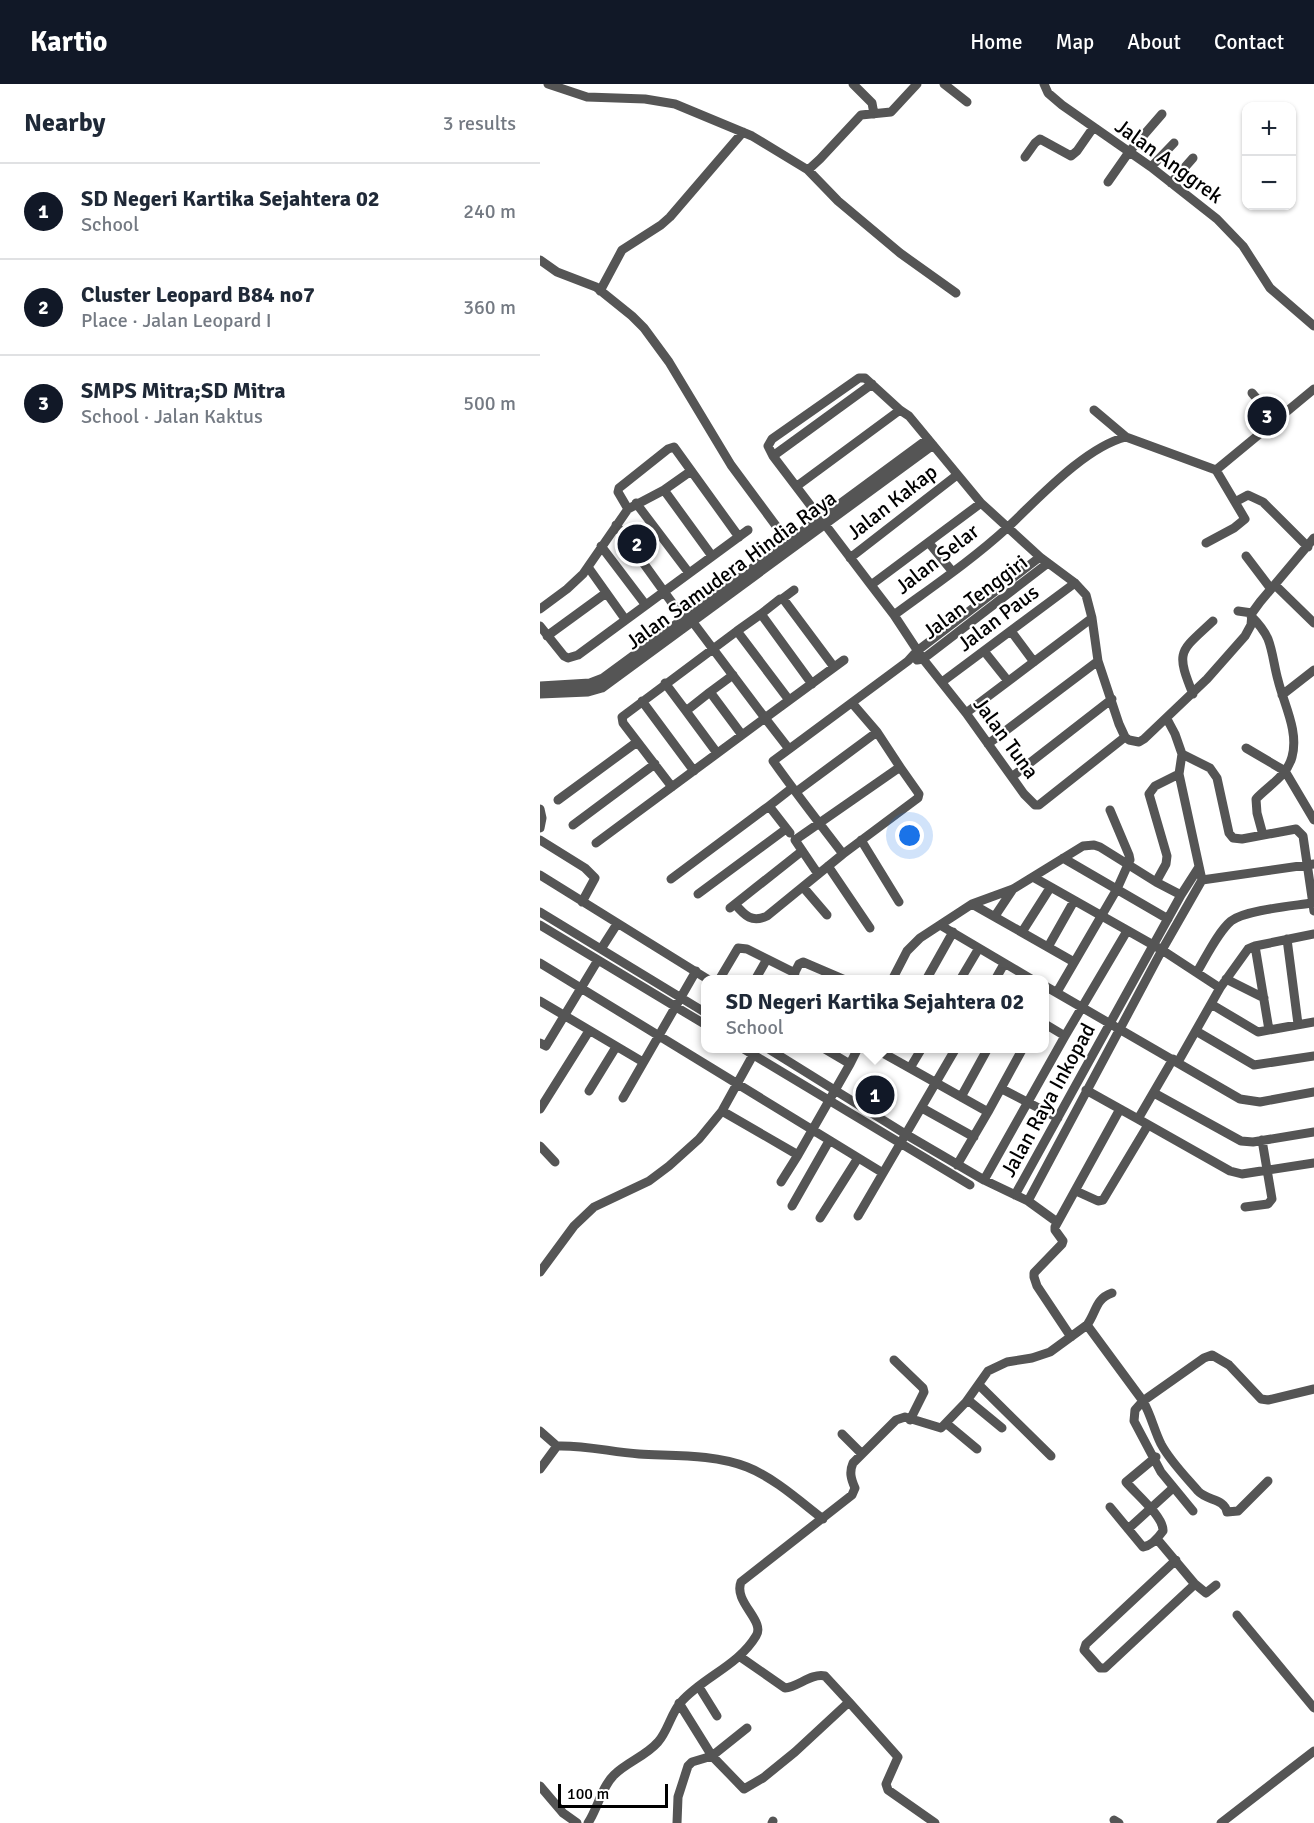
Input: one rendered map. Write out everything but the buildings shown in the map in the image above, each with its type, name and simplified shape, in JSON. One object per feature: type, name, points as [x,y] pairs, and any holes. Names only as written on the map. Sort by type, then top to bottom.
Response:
[{"type":"street","points":[[548,84],[587,97],[645,99],[675,104],[743,132],[808,170],[838,201],[893,248],[956,293]]},
{"type":"street","points":[[853,84],[872,103],[874,114]]},
{"type":"street","points":[[808,170],[861,116],[891,112],[917,84]]},
{"type":"street","points":[[944,84],[967,102]]},
{"type":"street","name":"Jalan Anggrek","points":[[1044,84],[1052,96],[1093,128],[1151,167],[1229,230],[1244,246],[1270,288],[1314,326]]},
{"type":"street","points":[[1108,182],[1129,152],[1162,114]]},
{"type":"street","points":[[1025,157],[1035,142],[1040,139],[1071,156],[1075,154],[1093,128]]},
{"type":"street","points":[[600,291],[622,250],[670,217],[743,132]]},
{"type":"street","points":[[1151,167],[1174,143]]},
{"type":"street","points":[[1171,183],[1193,158]]},
{"type":"street","points":[[540,260],[557,272],[600,291],[632,316],[653,339],[731,465],[790,545]]},
{"type":"street","points":[[894,615],[773,456],[768,446],[772,439],[862,376],[909,416],[981,503],[1086,595],[1098,661],[1125,737],[1139,742],[1193,694],[1245,636],[1251,625],[1252,615],[1311,544],[1263,502],[1248,495],[1235,502]]},
{"type":"street","points":[[773,456],[872,384]]},
{"type":"street","points":[[1216,470],[1314,389]]},
{"type":"street","points":[[1252,393],[1276,421]]},
{"type":"street","points":[[797,486],[900,410]]},
{"type":"street","points":[[1094,410],[1126,437],[1216,470],[1245,519],[1234,528],[1206,543]]},
{"type":"street","name":"Jalan Selar","points":[[920,655],[894,615],[1007,528],[1030,504],[1067,473],[1112,441],[1126,437]]},
{"type":"street","name":"Jalan Samudera Hindia Raya","points":[[540,694],[596,690],[688,619],[930,442]]},
{"type":"street","points":[[689,573],[618,492],[619,488],[668,449],[674,447],[739,537]]},
{"type":"street","points":[[540,609],[573,584],[632,506],[664,490],[691,471]]},
{"type":"street","name":"Jalan Kakap","points":[[850,558],[957,475]]},
{"type":"street","points":[[664,490],[712,556]]},
{"type":"street","points":[[871,585],[981,503]]},
{"type":"street","points":[[616,525],[663,591],[733,675],[789,749]]},
{"type":"street","points":[[540,626],[558,651],[568,658],[578,655],[748,530]]},
{"type":"street","points":[[929,543],[952,572]]},
{"type":"street","points":[[602,546],[645,604]]},
{"type":"street","points":[[1246,556],[1273,587],[1314,623]]},
{"type":"street","name":"Jalan Tenggiri","points":[[920,655],[1040,557]]},
{"type":"street","name":"Jalan Tenggiri","points":[[920,655],[1048,563]]},
{"type":"street","points":[[588,567],[625,619]]},
{"type":"street","name":"Jalan Paus","points":[[942,682],[1075,583]]},
{"type":"street","points":[[672,787],[623,723],[622,717],[665,683],[794,590]]},
{"type":"street","points":[[547,636],[606,593]]},
{"type":"street","points":[[782,599],[834,667]]},
{"type":"street","points":[[1238,611],[1252,615],[1269,643],[1292,726],[1292,756],[1285,771],[1256,799],[1263,835]]},
{"type":"street","points":[[761,614],[812,684]]},
{"type":"street","points":[[966,713],[1092,618]]},
{"type":"street","points":[[1193,694],[1182,667],[1182,653],[1213,621]]},
{"type":"street","points":[[737,631],[789,700]]},
{"type":"street","points":[[1011,631],[1034,662]]},
{"type":"street","name":"Jalan Samudera Hindia Raya","points":[[540,686],[596,681],[667,635]]},
{"type":"street","points":[[984,651],[1008,681]]},
{"type":"street","points":[[843,854],[773,760],[908,661],[920,655]]},
{"type":"street","name":"Jalan Tuna","points":[[920,655],[1035,805],[1039,805],[1125,737]]},
{"type":"street","points":[[596,843],[844,660]]},
{"type":"street","points":[[988,744],[1098,661]]},
{"type":"street","points":[[1282,695],[1314,670]]},
{"type":"street","points":[[686,711],[733,675]]},
{"type":"street","points":[[665,683],[717,753]]},
{"type":"street","points":[[710,692],[742,735]]},
{"type":"street","points":[[1012,776],[1112,699]]},
{"type":"street","points":[[642,701],[694,771]]},
{"type":"street","points":[[802,850],[733,906],[757,920],[767,916],[843,854],[920,796],[877,732],[852,703]]},
{"type":"street","points":[[1167,719],[1182,754],[1179,774],[1202,880],[1310,864]]},
{"type":"street","points":[[670,879],[769,806],[877,732]]},
{"type":"street","points":[[558,800],[637,742]]},
{"type":"street","points":[[1246,748],[1285,771],[1314,820]]},
{"type":"street","points":[[1182,754],[1210,768],[1217,778],[1233,838],[1242,839],[1299,830],[1303,836],[1310,864],[1313,907],[1250,914],[1236,918],[1226,926],[1197,972]]},
{"type":"street","points":[[573,825],[654,764]]},
{"type":"street","points":[[795,840],[900,767]]},
{"type":"street","points":[[1156,882],[1166,864],[1167,856],[1149,794],[1155,786],[1179,774]]},
{"type":"street","points":[[769,806],[818,874]]},
{"type":"street","points":[[540,809],[542,818],[540,828]]},
{"type":"street","points":[[1057,992],[1117,889],[1128,864],[1129,855],[1110,810]]},
{"type":"street","points":[[698,894],[786,829]]},
{"type":"street","points":[[540,840],[585,868],[595,878],[582,902]]},
{"type":"street","points":[[861,840],[899,902]]},
{"type":"street","points":[[895,975],[911,946],[940,925],[972,904],[1013,889],[1083,846],[1094,845],[1181,895]]},
{"type":"street","points":[[1062,858],[1168,919]]},
{"type":"street","points":[[828,866],[870,928]]},
{"type":"street","name":"Jalan Raya Inkopad","points":[[1028,1201],[1121,1028],[1158,948],[1168,919],[1199,867]]},
{"type":"street","points":[[540,875],[701,975]]},
{"type":"street","points":[[1033,877],[1158,948],[1220,988]]},
{"type":"street","name":"Jalan Raya Inkopad","points":[[1015,1195],[1112,1023],[1202,880]]},
{"type":"street","points":[[803,887],[826,915]]},
{"type":"street","points":[[1022,932],[1050,888]]},
{"type":"street","points":[[994,916],[1013,889]]},
{"type":"street","points":[[1048,946],[1074,901]]},
{"type":"street","points":[[972,904],[1074,962]]},
{"type":"street","points":[[540,912],[601,949],[701,1022]]},
{"type":"street","points":[[601,949],[617,924]]},
{"type":"street","points":[[540,925],[598,960],[678,1003],[701,1012]]},
{"type":"street","points":[[940,925],[1024,975]]},
{"type":"street","name":"Jalan Raya Inkopad","points":[[1082,1006],[1127,931]]},
{"type":"street","points":[[929,975],[952,932]]},
{"type":"street","points":[[1138,1119],[1196,1031],[1220,988],[1246,951],[1255,945],[1314,934]]},
{"type":"street","points":[[1287,939],[1298,1024]]},
{"type":"street","points":[[1255,945],[1269,1030]]},
{"type":"street","points":[[722,975],[738,948],[747,949],[767,959],[791,975]]},
{"type":"street","points":[[963,975],[979,948]]},
{"type":"street","points":[[758,975],[767,959]]},
{"type":"street","points":[[540,1057],[543,1045],[564,1016],[598,960]]},
{"type":"street","points":[[794,975],[799,964],[803,962],[824,975]]},
{"type":"street","points":[[540,963],[883,1173]]},
{"type":"street","points":[[998,975],[1004,964]]},
{"type":"street","points":[[622,1098],[696,972]]},
{"type":"street","points":[[1226,979],[1264,998]]},
{"type":"street","name":"Jalan Raya Inkopad","points":[[1049,988],[1246,1101],[1260,1102],[1314,1092]]},
{"type":"street","points":[[540,1001],[643,1062]]},
{"type":"street","points":[[1211,1004],[1258,1032],[1314,1022]]},
{"type":"street","points":[[984,1179],[1082,1006]]},
{"type":"street","points":[[1049,1027],[1065,1036]]},
{"type":"street","points":[[540,1108],[589,1031]]},
{"type":"street","points":[[1196,1031],[1254,1065],[1260,1066],[1314,1056]]},
{"type":"street","points":[[589,1091],[616,1047]]},
{"type":"street","points":[[540,1272],[585,1215],[594,1207],[649,1180],[699,1139],[722,1111],[749,1053]]},
{"type":"street","points":[[754,1053],[907,1135],[957,1165],[1028,1201],[1057,1222]]},
{"type":"street","points":[[774,1053],[901,1144],[970,1185]]},
{"type":"street","points":[[831,1053],[850,1064]]},
{"type":"street","points":[[804,1185],[783,1178],[813,1130],[856,1053]]},
{"type":"street","points":[[889,1053],[910,1068],[988,1112]]},
{"type":"street","points":[[910,1068],[918,1053]]},
{"type":"street","points":[[858,1216],[953,1053]]},
{"type":"street","points":[[961,1097],[985,1053]]},
{"type":"street","points":[[957,1165],[1020,1053]]},
{"type":"street","points":[[1002,1089],[1058,1118]]},
{"type":"street","points":[[1086,1090],[1230,1172],[1242,1174],[1314,1163]]},
{"type":"street","points":[[1154,1093],[1241,1141],[1314,1132]]},
{"type":"street","points":[[922,1108],[974,1137]]},
{"type":"street","points":[[1071,1337],[1037,1286],[1034,1277],[1037,1269],[1062,1244],[1063,1241],[1055,1230],[1057,1222],[1120,1109]]},
{"type":"street","points":[[722,1111],[798,1155]]},
{"type":"street","points":[[1076,1191],[1098,1201],[1103,1200],[1148,1125]]},
{"type":"street","points":[[1245,1207],[1267,1204],[1271,1201],[1262,1140]]},
{"type":"street","points":[[792,1206],[829,1141]]},
{"type":"street","points":[[540,1146],[555,1162]]},
{"type":"street","points":[[820,1218],[858,1158]]},
{"type":"street","points":[[588,1823],[611,1779],[658,1742],[679,1703],[739,1656],[758,1632],[740,1594],[741,1582],[855,1492],[850,1469],[853,1462],[896,1420],[905,1418],[941,1428],[968,1400],[982,1377],[993,1368],[1007,1362],[1042,1355],[1071,1337],[1087,1325],[1095,1314],[1102,1297],[1112,1293]]},
{"type":"street","points":[[1087,1325],[1143,1401],[1165,1450],[1199,1492],[1206,1498],[1221,1502],[1227,1512],[1236,1512],[1268,1481]]},
{"type":"street","points":[[1193,1511],[1173,1488],[1153,1459],[1133,1416],[1143,1401],[1204,1358],[1212,1355],[1229,1365],[1261,1399],[1268,1400],[1314,1389]]},
{"type":"street","points":[[894,1360],[923,1388],[924,1392],[910,1420]]},
{"type":"street","points":[[979,1385],[1050,1456]]},
{"type":"street","points":[[968,1400],[1002,1428]]},
{"type":"street","points":[[947,1424],[977,1449]]},
{"type":"street","points":[[540,1431],[557,1446],[578,1445],[638,1454],[694,1457],[739,1465],[760,1474],[823,1519]]},
{"type":"street","points":[[842,1434],[862,1454]]},
{"type":"street","points":[[540,1469],[557,1446]]},
{"type":"street","points":[[1110,1507],[1143,1547],[1147,1547],[1157,1539],[1164,1527],[1151,1508],[1126,1482],[1165,1450]]},
{"type":"street","points":[[1128,1529],[1173,1488]]},
{"type":"street","points":[[1157,1539],[1195,1584],[1206,1593],[1216,1585]]},
{"type":"street","points":[[1176,1560],[1086,1644],[1084,1650],[1100,1668],[1105,1668],[1195,1584]]},
{"type":"street","points":[[1238,1615],[1314,1708]]},
{"type":"street","points":[[739,1656],[785,1688],[818,1675],[825,1676],[898,1757],[886,1784],[888,1790],[935,1823]]},
{"type":"street","points":[[699,1687],[717,1716]]},
{"type":"street","points":[[679,1703],[712,1756],[744,1789],[749,1788],[809,1740],[849,1702]]},
{"type":"street","points":[[677,1823],[678,1797],[688,1766],[692,1762],[712,1756],[747,1728]]},
{"type":"street","points":[[1221,1823],[1314,1751]]},
{"type":"street","points":[[540,1786],[563,1812],[577,1823]]},
{"type":"place","name":"SMPS Mitra;SD Mitra","points":[[1267,416]]},
{"type":"place","name":"Cluster Leopard B84 no7","points":[[637,544]]},
{"type":"place","name":"SD Negeri Kartika Sejahtera 02","points":[[875,1095]]}]
